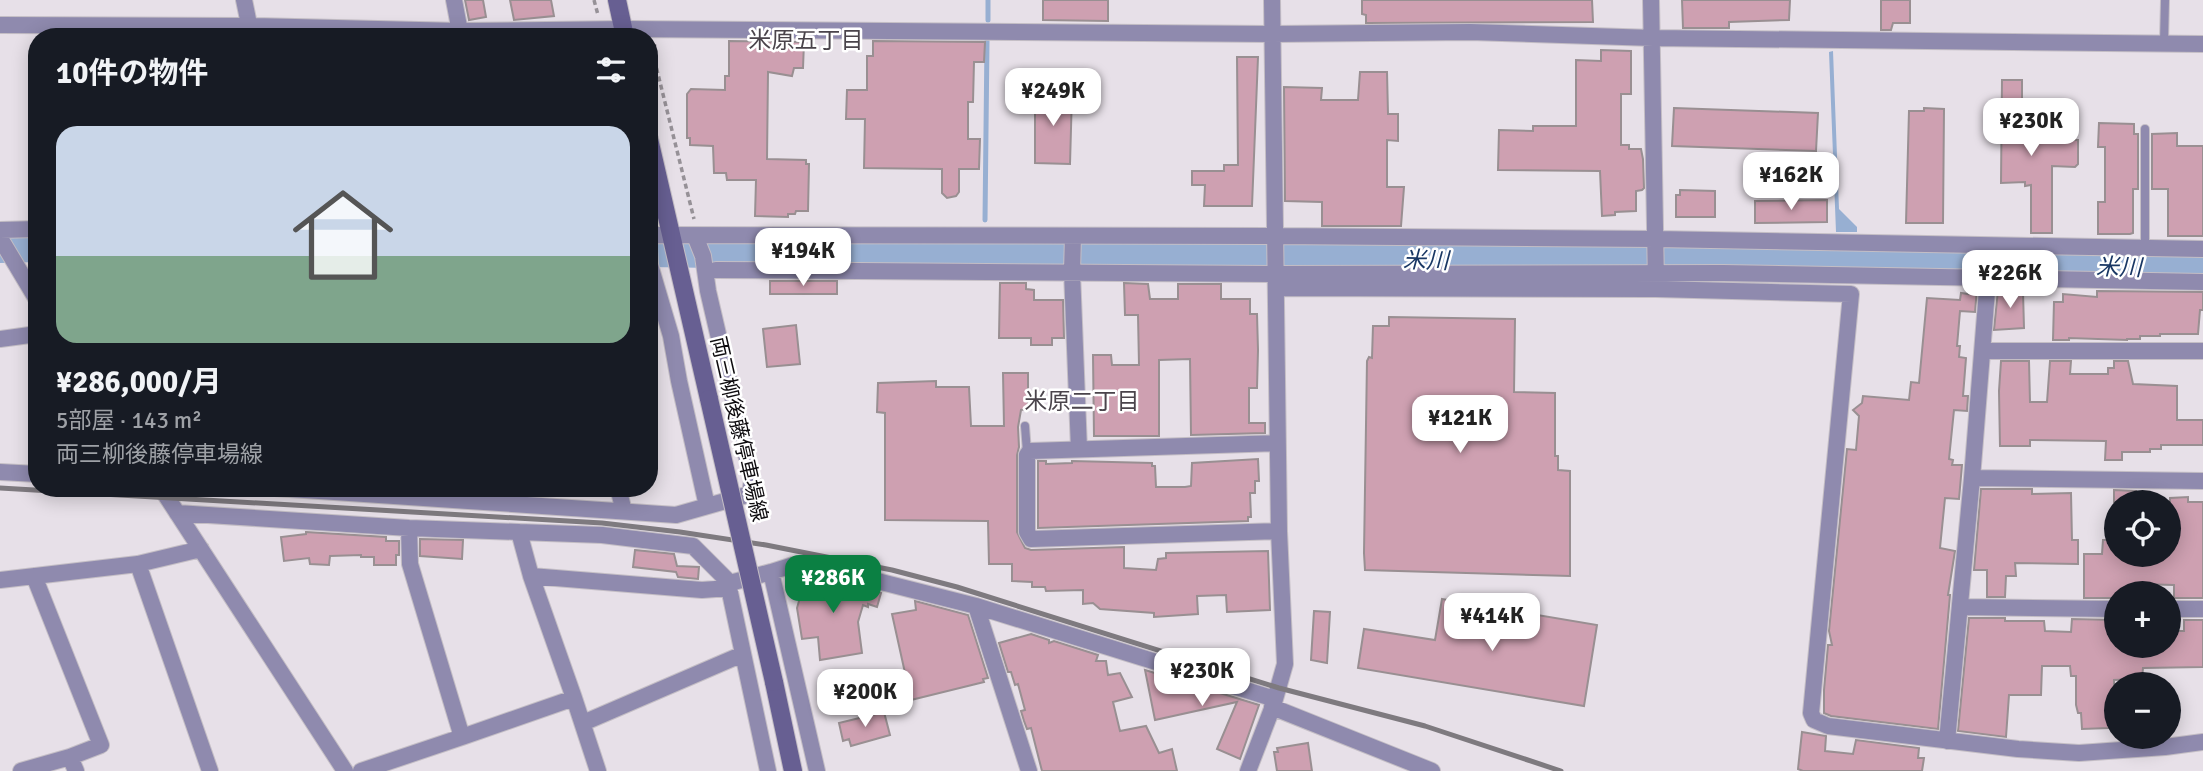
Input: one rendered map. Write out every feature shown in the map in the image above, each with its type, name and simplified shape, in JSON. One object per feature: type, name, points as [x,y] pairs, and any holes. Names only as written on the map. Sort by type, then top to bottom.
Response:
[{"type":"main road","points":[[617,0],[623,28]]},
{"type":"main road","name":"両三柳後藤停車場線","points":[[658,178],[793,771]]},
{"type":"street","points":[[244,0],[249,28]]},
{"type":"street","points":[[454,0],[460,28]]},
{"type":"street","points":[[1248,771],[1274,703],[1285,664],[1277,443],[1272,0]]},
{"type":"street","points":[[1651,0],[1657,282]]},
{"type":"street","points":[[0,25],[107,28]]},
{"type":"street","points":[[658,33],[1470,32],[1653,38],[2203,44]]},
{"type":"street","points":[[0,230],[28,229]]},
{"type":"street","points":[[658,236],[672,238],[695,229],[1073,240],[1656,241],[2203,249]]},
{"type":"street","points":[[443,497],[676,515],[750,494],[752,480],[695,229]]},
{"type":"street","points":[[0,238],[28,285]]},
{"type":"street","points":[[1073,240],[1079,449]]},
{"type":"street","points":[[716,270],[1072,271],[1276,277],[1657,282],[1851,294],[1811,713],[1814,720],[1819,724],[1947,741],[2079,753],[2203,742]]},
{"type":"street","points":[[1657,282],[1723,273],[2203,282]]},
{"type":"street","points":[[1947,741],[1988,278]]},
{"type":"street","points":[[658,292],[671,336],[707,506]]},
{"type":"street","points":[[0,338],[28,335]]},
{"type":"street","points":[[1983,351],[2203,351]]},
{"type":"street","points":[[1277,443],[1027,452],[1027,532],[1031,539],[1279,531]]},
{"type":"street","points":[[0,472],[28,474]]},
{"type":"street","points":[[1972,478],[2203,481]]},
{"type":"street","points":[[167,497],[345,771]]},
{"type":"street","points":[[620,497],[624,511]]},
{"type":"street","points":[[177,513],[409,528],[602,535],[693,546],[729,585],[768,771]]},
{"type":"street","points":[[409,528],[410,564],[462,737]]},
{"type":"street","points":[[519,532],[531,576],[598,771]]},
{"type":"street","points":[[0,580],[138,564],[201,549]]},
{"type":"street","points":[[138,564],[210,771]]},
{"type":"street","points":[[531,576],[702,590],[729,585],[793,565],[822,567],[976,606],[1274,703],[1432,771]]},
{"type":"street","points":[[771,572],[817,771]]},
{"type":"street","points":[[21,771],[73,764],[101,745],[34,576]]},
{"type":"street","points":[[976,606],[1029,771]]},
{"type":"street","points":[[1960,607],[2104,609]]},
{"type":"street","points":[[2181,609],[2203,609]]},
{"type":"street","points":[[583,723],[743,654]]},
{"type":"street","points":[[362,771],[574,698]]},
{"type":"street","points":[[2078,771],[2079,753]]},
{"type":"lane","points":[[2164,43],[2165,0]]},
{"type":"lane","points":[[2145,129],[2145,248]]},
{"type":"lane","points":[[1026,426],[1027,452]]},
{"type":"path","points":[[594,0],[598,17]]},
{"type":"path","points":[[658,74],[695,229]]},
{"type":"path","points":[[680,201],[689,198]]},
{"type":"water","points":[[1833,51],[1839,209],[1857,227],[1857,232],[1836,232],[1829,52]]},
{"type":"building","points":[[465,0],[483,0],[486,17],[469,20]]},
{"type":"building","points":[[510,0],[551,0],[554,16],[514,20]]},
{"type":"building","points":[[1043,0],[1108,0],[1108,21],[1043,20]]},
{"type":"building","points":[[1362,0],[1592,0],[1593,22],[1366,23],[1366,15],[1362,14]]},
{"type":"building","points":[[1682,0],[1790,0],[1789,20],[1729,22],[1729,28],[1683,28]]},
{"type":"building","points":[[1881,0],[1910,0],[1910,23],[1893,23],[1891,30],[1881,30]]},
{"type":"building","points":[[729,41],[804,42],[803,68],[794,68],[792,76],[768,72],[767,159],[806,160],[806,164],[809,164],[808,211],[796,211],[795,214],[788,214],[788,217],[755,216],[756,180],[727,180],[726,173],[714,173],[713,146],[690,145],[690,138],[687,138],[687,94],[691,89],[725,90],[725,76],[729,76]]},
{"type":"building","points":[[873,41],[985,42],[984,62],[974,62],[973,102],[968,102],[968,139],[980,139],[979,169],[959,169],[959,192],[956,196],[947,198],[942,193],[942,169],[864,168],[865,119],[846,119],[847,90],[867,90],[867,56],[873,56]]},
{"type":"building","points":[[1601,50],[1631,51],[1631,94],[1621,94],[1621,145],[1629,145],[1629,149],[1641,149],[1644,188],[1636,191],[1636,211],[1602,216],[1600,171],[1498,170],[1499,130],[1533,131],[1533,126],[1576,126],[1576,60],[1601,61]]},
{"type":"building","points":[[1237,57],[1258,57],[1252,206],[1204,206],[1205,185],[1192,185],[1192,171],[1224,171],[1224,165],[1238,165]]},
{"type":"building","points":[[1360,72],[1387,72],[1388,114],[1398,114],[1398,141],[1387,140],[1387,187],[1404,187],[1401,226],[1322,226],[1322,202],[1285,201],[1284,87],[1322,88],[1321,100],[1358,100]]},
{"type":"building","points":[[2002,80],[2022,80],[2022,139],[2078,140],[2078,164],[2075,167],[2052,166],[2052,233],[2031,233],[2031,185],[2025,186],[2025,182],[2001,183]]},
{"type":"building","points":[[1035,93],[1072,93],[1070,164],[1035,163]]},
{"type":"building","points":[[1674,108],[1818,113],[1816,151],[1672,146]]},
{"type":"building","points":[[1924,108],[1944,109],[1943,223],[1906,223],[1909,111],[1924,111]]},
{"type":"building","points":[[2099,123],[2134,124],[2134,134],[2138,134],[2138,189],[2133,189],[2133,233],[2130,234],[2098,234],[2098,202],[2105,202],[2105,147],[2098,147]]},
{"type":"building","points":[[2177,133],[2177,146],[2203,146],[2203,236],[2168,236],[2168,189],[2152,189],[2152,134]]},
{"type":"building","points":[[1680,190],[1715,191],[1715,217],[1676,217],[1676,195],[1680,195]]},
{"type":"building","points":[[1827,200],[1827,222],[1755,223],[1755,201]]},
{"type":"building","points":[[770,281],[837,281],[837,294],[770,294]]},
{"type":"building","points":[[1000,283],[1026,283],[1026,289],[1034,290],[1034,300],[1063,300],[1064,338],[1052,338],[1052,345],[1031,345],[1031,338],[999,338]]},
{"type":"building","points":[[1124,283],[1148,284],[1150,299],[1178,299],[1178,284],[1221,284],[1221,299],[1250,299],[1250,314],[1257,314],[1258,350],[1257,388],[1249,388],[1249,423],[1265,423],[1265,433],[1191,435],[1190,359],[1159,360],[1159,436],[1094,436],[1093,355],[1111,355],[1112,365],[1139,365],[1138,315],[1125,315]]},
{"type":"building","points":[[1968,288],[1977,288],[1975,312],[1960,311],[1957,346],[1960,346],[1959,357],[1966,358],[1963,396],[1968,396],[1967,411],[1954,410],[1949,459],[1953,460],[1952,465],[1962,465],[1959,499],[1945,498],[1940,548],[1955,551],[1948,595],[1938,729],[1831,716],[1824,713],[1824,690],[1828,645],[1832,645],[1829,631],[1847,449],[1856,450],[1859,416],[1853,410],[1862,403],[1863,396],[1909,400],[1911,382],[1919,383],[1927,298],[1960,300],[1961,293],[1968,294]]},
{"type":"building","points":[[1998,290],[2023,292],[2024,328],[1994,330]]},
{"type":"building","points":[[2097,291],[2203,292],[2203,310],[2200,310],[2198,334],[2160,334],[2127,340],[2053,340],[2054,302],[2063,302],[2063,294],[2097,297]]},
{"type":"building","points":[[1389,317],[1515,319],[1514,392],[1555,393],[1555,456],[1558,456],[1558,470],[1570,471],[1570,576],[1365,570],[1367,361],[1369,357],[1372,358],[1373,326],[1389,326]]},
{"type":"building","points":[[796,325],[800,364],[767,367],[763,329]]},
{"type":"building","points":[[2001,361],[2029,361],[2030,402],[2047,402],[2050,361],[2071,361],[2070,374],[2108,374],[2108,368],[2114,368],[2114,361],[2128,361],[2133,384],[2177,386],[2177,420],[2203,420],[2203,445],[2161,445],[2161,449],[2150,449],[2150,452],[2122,452],[2122,460],[2105,460],[2106,441],[2030,440],[2030,446],[2000,446]]},
{"type":"building","points":[[1003,373],[1028,373],[1028,409],[1021,410],[1017,455],[1017,532],[1025,548],[1124,547],[1124,568],[1156,570],[1158,559],[1166,558],[1166,553],[1268,551],[1270,610],[1227,612],[1226,595],[1197,596],[1198,614],[1154,617],[1154,613],[1100,609],[1093,603],[1083,604],[1083,590],[1046,591],[1045,587],[1032,587],[1032,582],[1012,581],[1012,564],[989,564],[988,521],[885,520],[885,413],[877,412],[878,383],[936,381],[936,387],[969,387],[971,426],[1004,426]]},
{"type":"building","points":[[1258,459],[1259,481],[1255,481],[1255,493],[1250,493],[1251,517],[1248,517],[1248,521],[1038,528],[1038,461],[1046,461],[1046,464],[1072,461],[1152,463],[1152,466],[1155,466],[1156,487],[1185,487],[1191,486],[1192,463]]},
{"type":"building","points":[[1981,489],[2032,489],[2032,494],[2071,493],[2072,540],[2078,540],[2078,564],[2015,563],[2016,576],[2006,576],[2005,597],[1987,597],[1987,570],[1974,570]]},
{"type":"building","points":[[2181,497],[2188,497],[2188,502],[2203,502],[2203,598],[2181,598],[2181,581],[2104,581],[2104,598],[2084,598],[2084,554],[2102,554],[2103,540],[2104,567],[2181,567]]},
{"type":"building","points":[[306,532],[386,537],[386,541],[399,541],[396,565],[374,565],[374,557],[361,555],[330,556],[329,565],[310,564],[309,558],[284,561],[281,537]]},
{"type":"building","points":[[420,539],[463,540],[462,559],[420,556]]},
{"type":"building","points":[[635,550],[674,554],[677,566],[699,567],[698,579],[678,577],[676,572],[633,567]]},
{"type":"building","points":[[806,576],[820,577],[881,593],[877,607],[863,605],[858,622],[862,653],[820,660],[818,637],[802,639],[797,608]]},
{"type":"building","points":[[1442,599],[1597,625],[1584,706],[1358,668],[1364,629],[1435,640]]},
{"type":"building","points":[[915,601],[968,615],[988,678],[983,679],[984,682],[911,700],[892,614],[916,610]]},
{"type":"building","points":[[1314,611],[1330,612],[1327,663],[1311,660]]},
{"type":"building","points":[[1969,618],[2044,621],[2045,631],[2071,632],[2072,619],[2104,620],[2104,658],[2181,658],[2181,631],[2184,631],[2184,620],[2203,620],[2203,667],[2104,672],[2104,728],[2082,729],[2081,713],[2078,713],[2076,705],[2076,676],[2071,676],[2070,666],[2042,666],[2041,695],[2009,695],[2006,737],[1958,731]]},
{"type":"building","points":[[1031,634],[1049,640],[1049,643],[1054,641],[1098,655],[1096,661],[1106,661],[1108,675],[1120,673],[1132,697],[1113,702],[1120,731],[1146,726],[1159,753],[1172,749],[1177,771],[1042,771],[1031,728],[1027,729],[1021,711],[1025,710],[1018,684],[1015,685],[1011,672],[1008,672],[999,643]]},
{"type":"building","points":[[1145,670],[1259,705],[1240,759],[1217,749],[1237,702],[1155,720]]},
{"type":"building","points":[[884,712],[890,735],[851,746],[849,739],[843,741],[839,723]]},
{"type":"building","points":[[1802,732],[1826,736],[1825,751],[1853,754],[1856,740],[1919,748],[1918,758],[1924,758],[1922,771],[1803,771],[1798,769]]},
{"type":"building","points":[[1308,743],[1312,771],[1277,771],[1274,752],[1278,752],[1277,748]]},
{"type":"waterway","points":[[988,0],[988,20]]},
{"type":"waterway","points":[[985,220],[987,41]]},
{"type":"waterway","name":"米川","points":[[0,247],[28,246]]},
{"type":"waterway","name":"米川","points":[[658,251],[1163,259],[1624,260],[2203,268]]},
{"type":"railway","points":[[0,488],[28,490]]},
{"type":"railway","points":[[155,497],[602,523],[766,545],[892,570],[957,587],[1279,688],[1425,726],[1561,771]]},
{"type":"district","name":"米原五丁目","points":[[806,40]]},
{"type":"district","name":"米原二丁目","points":[[1082,401]]}]
